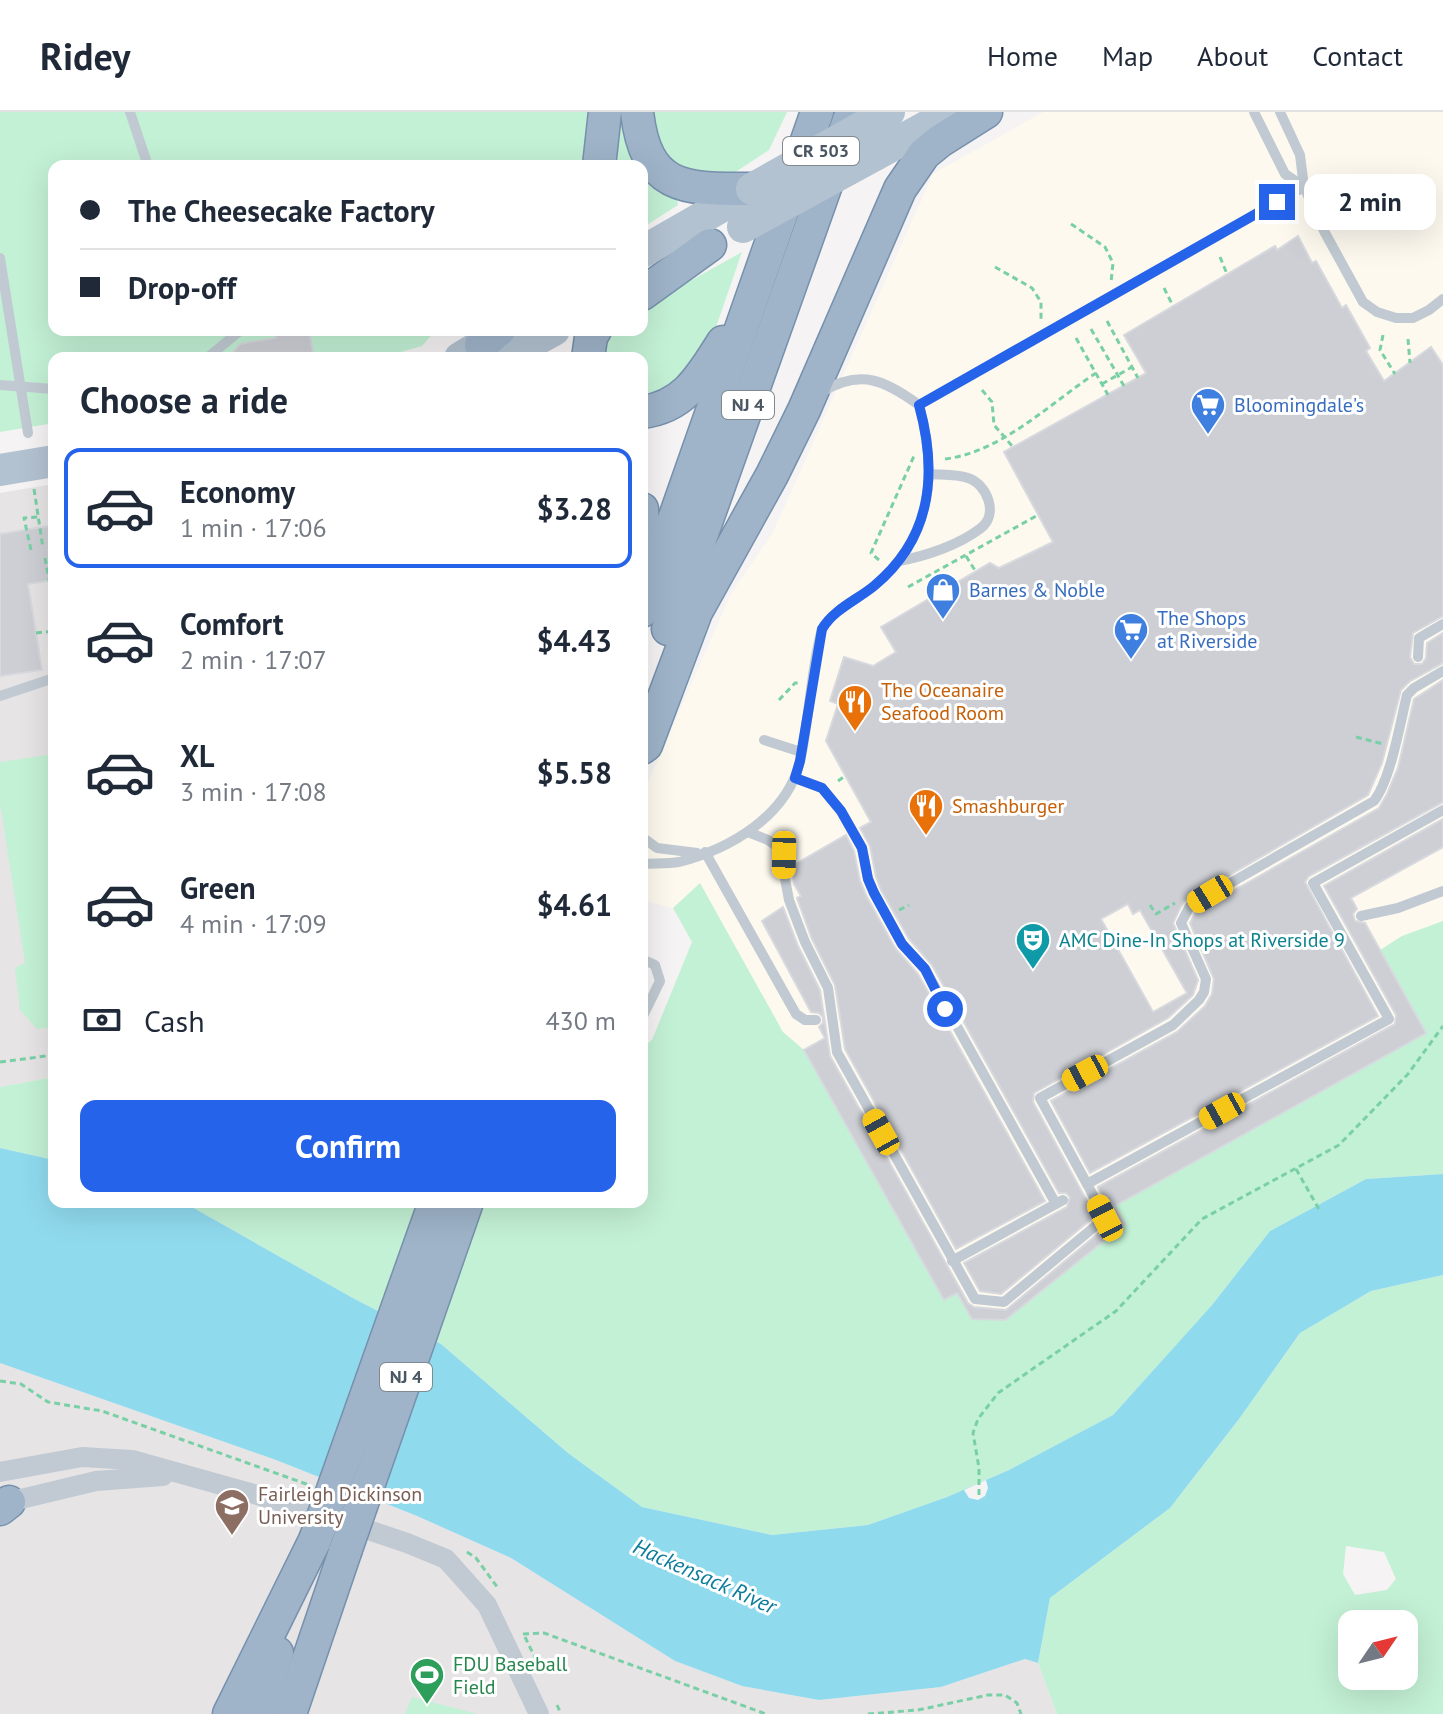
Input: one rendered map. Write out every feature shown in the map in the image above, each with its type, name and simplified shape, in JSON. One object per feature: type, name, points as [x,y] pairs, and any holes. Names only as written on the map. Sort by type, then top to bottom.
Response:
[{"type":"highway","points":[[600,160],[605,112]]},
{"type":"highway","points":[[637,112],[644,148],[654,165],[673,181],[711,189],[752,189]]},
{"type":"highway","name":"NJ 4","points":[[648,594],[817,112]]},
{"type":"highway","name":"NJ 4","points":[[648,689],[852,112]]},
{"type":"highway","points":[[648,740],[696,612],[772,475],[804,410],[906,179],[932,147],[986,112]]},
{"type":"highway","points":[[648,290],[710,245]]},
{"type":"highway","points":[[648,410],[670,405],[694,386],[754,291]]},
{"type":"highway","name":"NJ 4","points":[[290,1714],[330,1546],[433,1208]]},
{"type":"highway","name":"NJ 4","points":[[257,1714],[330,1546],[465,1208]]},
{"type":"highway","points":[[229,1714],[330,1546]]},
{"type":"main road","name":"CR 503","points":[[648,249],[889,112]]},
{"type":"main road","name":"CR 503","points":[[648,279],[953,112]]},
{"type":"main road","points":[[486,343],[523,336]]},
{"type":"main road","points":[[0,470],[48,462]]},
{"type":"street","points":[[2,1496],[82,1457],[132,1460],[300,1507],[407,1543],[446,1559],[487,1605],[539,1714]]},
{"type":"street","points":[[2,1496],[147,1475],[195,1477]]},
{"type":"lane","points":[[130,112],[146,160]]},
{"type":"lane","points":[[1254,112],[1285,174],[1304,187]]},
{"type":"lane","points":[[1280,112],[1300,155],[1304,187],[1363,302],[1377,312],[1396,318],[1413,318],[1443,299]]},
{"type":"lane","points":[[919,405],[1304,187]]},
{"type":"lane","points":[[1,266],[28,433]]},
{"type":"lane","points":[[214,352],[234,336]]},
{"type":"lane","points":[[648,864],[678,862],[724,846],[748,832],[791,787],[801,752],[822,629],[829,617],[874,586],[899,561],[923,515],[930,474],[929,451],[919,405],[878,381],[856,379],[837,383],[823,391],[804,410]]},
{"type":"lane","points":[[0,385],[48,388]]},
{"type":"lane","points":[[899,561],[920,557],[982,528],[991,512],[990,502],[973,480],[964,476],[930,474]]},
{"type":"lane","points":[[1418,657],[1419,638],[1443,624]]},
{"type":"lane","points":[[748,832],[768,840],[784,855],[789,900],[828,988],[837,1052],[975,1299],[1004,1302],[1105,1218],[1040,1098],[1173,1025],[1199,1000],[1206,979],[1181,923],[1190,906],[1374,801],[1379,795],[1407,695],[1443,671]]},
{"type":"lane","points":[[0,696],[48,680]]},
{"type":"lane","points":[[764,740],[801,752]]},
{"type":"lane","points":[[795,778],[822,788],[841,811],[862,848],[874,893],[902,944],[925,969],[1059,1202],[952,1261]]},
{"type":"lane","points":[[1087,1184],[1389,1019],[1313,883],[1443,810]]},
{"type":"lane","points":[[648,841],[657,848],[702,853]]},
{"type":"lane","points":[[702,853],[796,1014],[805,1020],[816,1020]]},
{"type":"lane","points":[[1361,916],[1398,908],[1443,891]]},
{"type":"lane","points":[[648,962],[655,965],[660,981],[648,1006]]},
{"type":"path","points":[[1071,224],[1105,247],[1113,263],[1111,281],[1118,294]]},
{"type":"path","points":[[1220,257],[1227,274]]},
{"type":"path","points":[[995,267],[1032,288],[1041,302],[1041,320],[1048,334]]},
{"type":"path","points":[[1164,288],[1173,306]]},
{"type":"path","points":[[1107,321],[1138,378]]},
{"type":"path","points":[[1091,329],[1124,386]]},
{"type":"path","points":[[1383,335],[1380,350],[1395,374]]},
{"type":"path","points":[[1076,338],[1108,395]]},
{"type":"path","points":[[1408,339],[1410,363]]},
{"type":"path","points":[[1102,384],[1132,367]]},
{"type":"path","points":[[945,459],[975,452],[1005,438],[1096,373]]},
{"type":"path","points":[[982,390],[992,402],[994,425],[1013,447]]},
{"type":"path","points":[[891,570],[871,553],[915,453],[929,451]]},
{"type":"path","points":[[34,489],[43,548]]},
{"type":"path","points":[[908,587],[1038,515]]},
{"type":"path","points":[[31,550],[24,518],[39,517]]},
{"type":"path","points":[[966,556],[976,572]]},
{"type":"path","points":[[45,558],[48,574]]},
{"type":"path","points":[[36,633],[48,632]]},
{"type":"path","points":[[1356,737],[1394,746]]},
{"type":"path","points":[[838,781],[845,776]]},
{"type":"path","points":[[1150,905],[1156,914],[1180,900],[1190,906]]},
{"type":"path","points":[[979,1495],[979,1468],[973,1433],[978,1419],[998,1393],[1116,1311],[1202,1219],[1339,1145],[1408,1074],[1443,1026]]},
{"type":"path","points":[[0,1062],[48,1056]]},
{"type":"path","points":[[1296,1169],[1320,1211]]},
{"type":"path","points":[[523,1634],[544,1633],[766,1714]]},
{"type":"path","points":[[868,1714],[918,1710],[988,1695],[1005,1695],[1017,1703],[1021,1714]]},
{"type":"shaded area","points":[[1043,112],[1443,112],[1443,1153],[1366,1179],[1270,1231],[1113,1415],[897,1310],[673,908],[648,902],[648,782],[731,594],[773,532],[933,174]]},
{"type":"shaded area","points":[[48,485],[48,1078],[0,1087],[0,493]]},
{"type":"shaded area","name":"Fairleigh Dickinson University","points":[[0,1363],[276,1460],[417,1516],[511,1558],[675,1661],[742,1686],[819,1700],[941,1687],[1025,1659],[1038,1663],[1057,1714],[0,1714]]},
{"type":"green space","points":[[0,112],[591,112],[587,160],[48,160],[48,336],[431,336],[422,346],[401,352],[48,352],[48,424],[0,432]]},
{"type":"green space","points":[[651,112],[787,112],[769,150],[731,175],[698,179],[663,157]]},
{"type":"green space","points":[[616,113],[625,116],[638,160],[612,160]]},
{"type":"green space","points":[[648,177],[677,200],[678,205],[648,224]]},
{"type":"green space","points":[[742,252],[708,350],[672,394],[648,396],[648,352],[603,352],[608,336],[648,336],[648,305]]},
{"type":"green space","points":[[48,755],[48,1028],[37,1029],[20,1010],[15,968],[25,963],[0,803],[0,762]]},
{"type":"green space","points":[[700,883],[783,1032],[804,1050],[944,1299],[957,1293],[972,1319],[1005,1320],[1124,1225],[1115,1206],[1426,1033],[1380,950],[1402,936],[1443,921],[1443,1174],[1366,1179],[1270,1231],[1212,1305],[1113,1415],[1009,1470],[947,1497],[868,1525],[772,1535],[642,1507],[568,1453],[441,1344],[194,1208],[648,1208],[648,1043],[692,942],[673,908]]},
{"type":"green space","points":[[48,1078],[48,1159],[0,1148],[0,1087]]},
{"type":"green space","points":[[1443,1275],[1443,1714],[1057,1714],[1038,1663],[1050,1598],[1170,1508],[1300,1333],[1371,1291]],"holes":[[[1346,1546],[1384,1552],[1396,1579],[1387,1590],[1355,1595],[1343,1574]]]},
{"type":"green space","name":"FDU Baseball Field","points":[[412,1697],[478,1714],[405,1714]]},
{"type":"water","name":"Hackensack River","points":[[0,1148],[48,1159],[48,1208],[194,1208],[441,1344],[568,1453],[642,1507],[772,1535],[868,1525],[947,1497],[1009,1470],[1113,1415],[1212,1305],[1270,1231],[1366,1179],[1443,1174],[1443,1275],[1371,1291],[1300,1333],[1170,1508],[1050,1598],[1038,1663],[1025,1659],[941,1687],[819,1700],[742,1686],[675,1661],[511,1558],[417,1516],[276,1460],[0,1363]]},
{"type":"pier","points":[[986,1480],[988,1488],[985,1496],[978,1500],[969,1498],[964,1490]]},
{"type":"building","name":"The Shops at Riverside","points":[[1298,236],[1342,308],[1346,305],[1370,348],[1366,351],[1384,381],[1431,347],[1443,365],[1443,616],[1413,633],[1410,657],[1414,664],[1422,664],[1426,658],[1427,643],[1443,633],[1443,663],[1410,681],[1401,690],[1382,763],[1368,795],[1183,902],[1173,923],[1198,980],[1193,995],[1168,1018],[1034,1093],[1033,1102],[1095,1216],[1001,1294],[980,1291],[964,1263],[1067,1207],[1070,1197],[1059,1193],[932,965],[909,939],[881,890],[870,846],[860,828],[871,822],[826,741],[838,704],[830,701],[844,657],[873,666],[896,652],[881,627],[990,563],[999,568],[1053,542],[1004,452],[1146,373],[1124,335],[1275,246],[1277,250]],"holes":[[[1128,904],[1133,914],[1140,910],[1187,993],[1153,1012],[1101,919]]]},
{"type":"building","points":[[310,336],[313,352],[234,352],[240,344]]},
{"type":"building","points":[[48,526],[48,581],[28,584],[42,670],[0,676],[0,534]]},
{"type":"building","points":[[1443,680],[1443,802],[1309,876],[1305,882],[1378,1016],[1090,1173],[1051,1101],[1177,1032],[1205,1006],[1212,994],[1214,979],[1190,923],[1196,912],[1379,808],[1398,768],[1414,699]]},
{"type":"building","points":[[1443,819],[1443,847],[1351,898],[1357,909],[1353,914],[1355,921],[1365,923],[1426,1033],[1115,1206],[1125,1224],[1005,1320],[972,1319],[957,1293],[944,1300],[804,1050],[825,1038],[819,1027],[823,1017],[811,1012],[762,921],[783,907],[820,990],[830,1056],[968,1303],[974,1307],[1006,1310],[1112,1222],[1112,1214],[1098,1187],[1395,1024],[1396,1015],[1324,886]]},
{"type":"building","points":[[846,835],[854,851],[867,897],[895,948],[918,974],[1045,1201],[956,1249],[845,1049],[835,985],[812,939],[797,898],[801,896],[794,884],[792,866]]},
{"type":"place","name":"Bloomingdale's","points":[[1208,436]]},
{"type":"place","name":"Barnes & Noble","points":[[943,621]]},
{"type":"place","name":"The Shops at Riverside","points":[[1131,661]]},
{"type":"place","name":"The Oceanaire Seafood Room","points":[[855,733]]},
{"type":"place","name":"Smashburger","points":[[926,837]]},
{"type":"place","name":"AMC Dine-In Shops at Riverside 9","points":[[1033,971]]},
{"type":"place","name":"Fairleigh Dickinson University","points":[[232,1537]]},
{"type":"place","name":"FDU Baseball Field","points":[[427,1706]]},
{"type":"route","points":[[945,1009],[925,969],[902,944],[874,893],[862,848],[841,811],[822,788],[795,778],[822,629],[829,617],[874,586],[891,570],[919,526],[930,474],[926,429],[919,405],[1277,202]]}]
